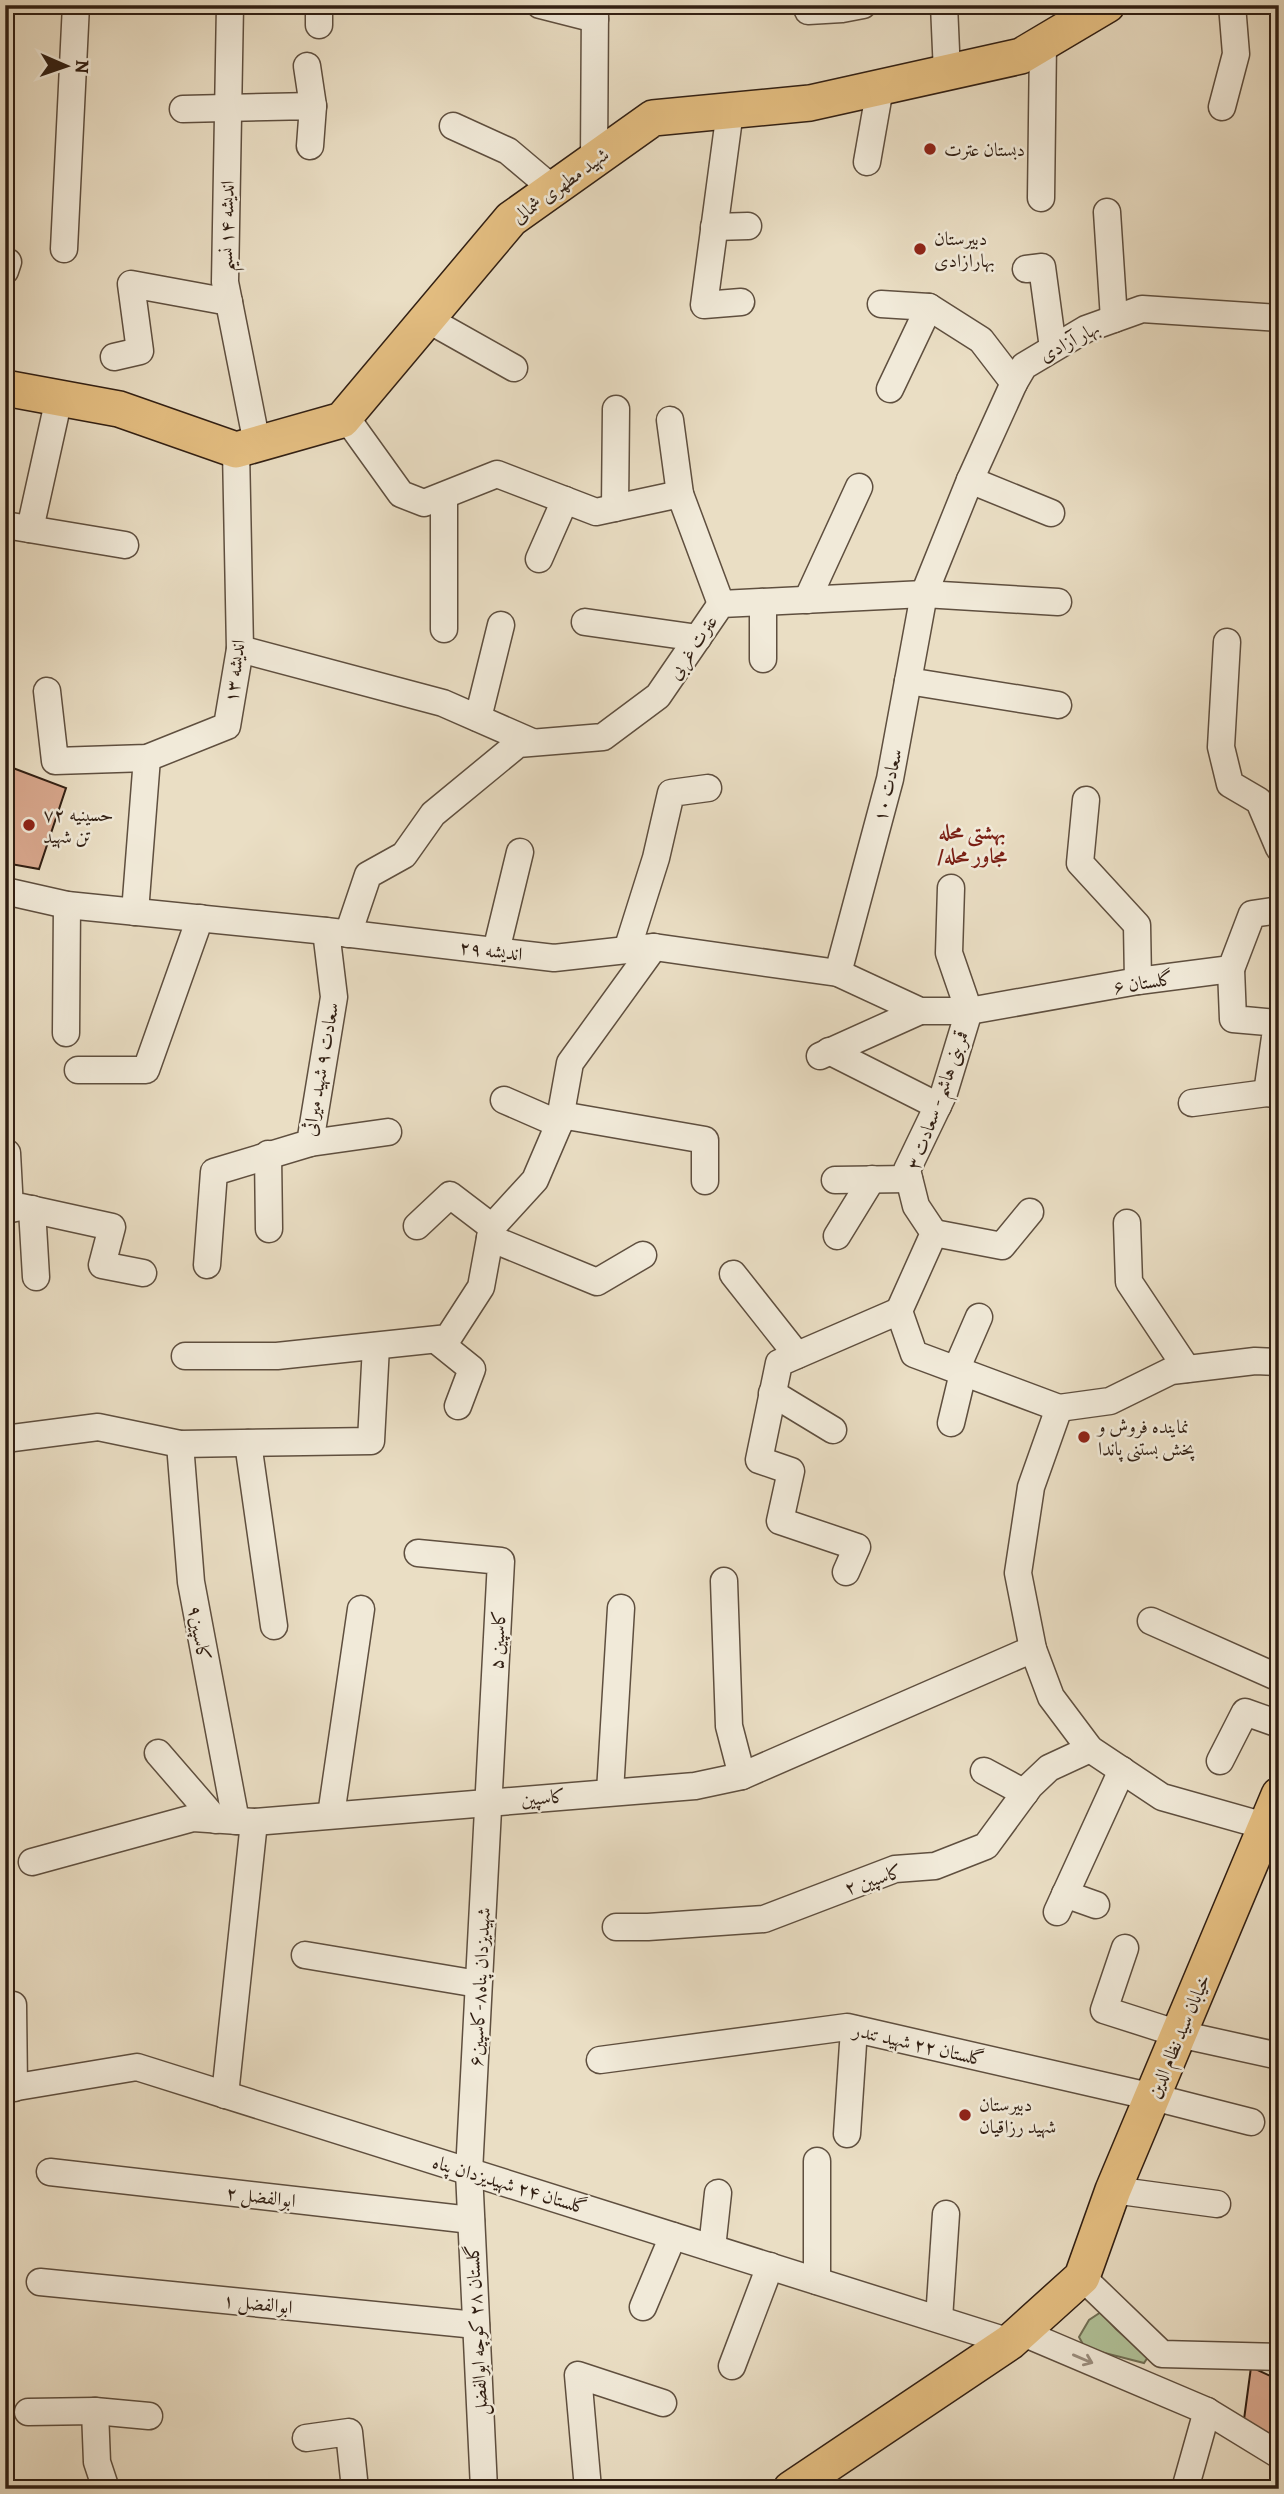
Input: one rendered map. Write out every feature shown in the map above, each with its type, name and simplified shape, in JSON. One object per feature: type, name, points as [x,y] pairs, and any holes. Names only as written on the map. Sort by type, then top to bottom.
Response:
[{"type":"main road","name":"شهید مطهری شمالی","points":[[246,447],[342,420],[511,219],[653,118],[810,103],[1021,56],[1043,43],[1090,7]]},
{"type":"main road","points":[[5,388],[119,409],[246,447]]},
{"type":"main road","name":"خیابان سید نظام الدین","points":[[1082,2277],[1113,2190],[1275,1817]]},
{"type":"main road","points":[[795,2488],[1015,2337],[1082,2277]]},
{"type":"street","points":[[64,248],[76,5]]},
{"type":"street","name":"اندیشه ۱۴ نسیم","points":[[230,5],[225,282],[246,447]]},
{"type":"street","points":[[540,5],[595,12],[594,160]]},
{"type":"street","points":[[806,5],[808,11],[853,6]]},
{"type":"street","points":[[944,5],[947,73]]},
{"type":"street","points":[[1222,107],[1236,54],[1232,5]]},
{"type":"street","points":[[1041,198],[1043,43]]},
{"type":"street","points":[[307,66],[313,106],[310,146]]},
{"type":"street","points":[[867,162],[880,88]]},
{"type":"street","points":[[183,109],[313,106]]},
{"type":"street","points":[[730,111],[704,304],[741,302]]},
{"type":"street","points":[[453,126],[508,151],[553,189]]},
{"type":"street","points":[[1107,212],[1114,319]]},
{"type":"street","points":[[714,227],[748,226]]},
{"type":"street","points":[[1026,269],[1042,267],[1053,348]]},
{"type":"street","points":[[114,357],[140,351],[131,284],[229,302]]},
{"type":"street","points":[[881,304],[929,307],[981,340],[1014,383]]},
{"type":"street","points":[[890,389],[929,307]]},
{"type":"street","name":"بهار آزادی","points":[[924,594],[970,480],[1024,366],[1086,328],[1142,309],[1279,318]]},
{"type":"street","points":[[427,319],[514,368]]},
{"type":"street","points":[[59,398],[18,527],[125,545]]},
{"type":"street","points":[[605,510],[616,410]]},
{"type":"street","points":[[345,416],[401,494],[424,503],[497,474],[565,500],[605,510],[680,494]]},
{"type":"street","points":[[670,421],[680,494],[721,604]]},
{"type":"street","name":"اندیشه ۱۳","points":[[47,691],[55,761],[147,758],[227,726],[240,649],[246,447]]},
{"type":"street","points":[[970,480],[1051,513]]},
{"type":"street","points":[[807,600],[859,487]]},
{"type":"street","points":[[444,495],[444,629]]},
{"type":"street","points":[[539,559],[565,500]]},
{"type":"street","name":"عترت غربی","points":[[525,743],[603,737],[658,696],[721,604],[924,594],[1058,602]]},
{"type":"street","name":"سعادت ۱۰","points":[[838,973],[890,779],[924,594]]},
{"type":"street","points":[[763,602],[763,659]]},
{"type":"street","points":[[585,622],[698,638]]},
{"type":"street","points":[[478,718],[501,625]]},
{"type":"street","points":[[1227,642],[1221,747],[1230,784],[1259,801],[1279,848]]},
{"type":"street","points":[[240,649],[443,703],[525,743],[433,814],[404,855],[368,875],[337,932]]},
{"type":"street","points":[[908,681],[1058,705]]},
{"type":"street","points":[[135,912],[147,758]]},
{"type":"street","points":[[627,950],[656,858],[671,793],[708,788]]},
{"type":"street","points":[[1086,800],[1080,863],[1137,925],[1138,981]]},
{"type":"street","points":[[496,951],[520,852]]},
{"type":"street","points":[[951,888],[949,953],[969,1010]]},
{"type":"street","name":"اندیشه ۲۹","points":[[5,891],[67,905],[337,932],[554,958],[654,947],[838,973],[920,1011],[969,1010]]},
{"type":"street","points":[[66,1033],[67,905]]},
{"type":"street","points":[[1192,1103],[1273,1094],[1277,1023],[1233,1019],[1231,969],[1252,914],[1279,910]]},
{"type":"street","points":[[78,1070],[146,1070],[200,918]]},
{"type":"street","name":"سعادت ۹ شهید میراثی","points":[[208,1265],[214,1172],[310,1143],[334,997],[337,932]]},
{"type":"street","points":[[185,1356],[277,1356],[448,1338],[481,1287],[491,1232],[535,1180],[560,1119],[570,1063],[654,947]]},
{"type":"street","name":"گلستان ۶","points":[[969,1010],[1138,981],[1231,969]]},
{"type":"street","name":"قمربنی هاشم - سعادت ۳","points":[[934,1233],[916,1206],[907,1170],[944,1093],[969,1010]]},
{"type":"street","points":[[920,1011],[821,1055],[938,1107]]},
{"type":"street","points":[[505,1100],[560,1119],[705,1140],[705,1181]]},
{"type":"street","points":[[310,1143],[388,1132]]},
{"type":"street","points":[[7,1153],[16,1209],[36,1277]]},
{"type":"street","points":[[268,1154],[269,1229]]},
{"type":"street","points":[[838,1236],[872,1179]]},
{"type":"street","points":[[835,1180],[909,1179]]},
{"type":"street","points":[[417,1226],[450,1195],[491,1232],[597,1282],[643,1255]]},
{"type":"street","points":[[16,1209],[112,1227],[102,1265],[143,1273]]},
{"type":"street","points":[[846,1572],[857,1546],[780,1521],[791,1471],[759,1460],[779,1363],[898,1311],[934,1233],[1002,1246],[1030,1212]]},
{"type":"street","points":[[1127,1223],[1129,1282],[1187,1369]]},
{"type":"street","points":[[733,1274],[797,1354]]},
{"type":"street","points":[[898,1311],[914,1354],[1059,1408],[1110,1401],[1171,1371],[1255,1361],[1279,1362]]},
{"type":"street","points":[[951,1423],[960,1372],[979,1317]]},
{"type":"street","points":[[436,1340],[472,1369],[458,1406]]},
{"type":"street","points":[[5,1439],[99,1427],[180,1444],[371,1441],[376,1346]]},
{"type":"street","points":[[772,1393],[833,1430]]},
{"type":"street","points":[[1059,1408],[1031,1487],[1018,1573],[1033,1649],[1051,1697],[1090,1749],[1162,1797],[1275,1817]]},
{"type":"street","points":[[248,1443],[274,1626]]},
{"type":"street","name":"کاسپین۹","points":[[180,1444],[191,1582],[235,1821],[225,2095]]},
{"type":"street","name":"کاسپین ۵","points":[[418,1553],[501,1561],[489,1802]]},
{"type":"street","points":[[724,1581],[729,1726],[742,1776]]},
{"type":"street","points":[[610,1792],[621,1608]]},
{"type":"street","points":[[331,1815],[361,1609]]},
{"type":"street","points":[[1150,1622],[1279,1678]]},
{"type":"street","name":"کاسپین","points":[[32,1862],[193,1818],[235,1821],[331,1815],[695,1786],[742,1776],[1033,1649]]},
{"type":"street","points":[[1220,1761],[1245,1712],[1279,1724]]},
{"type":"street","name":"کاسپین ۲","points":[[616,1927],[764,1919],[895,1869],[935,1866],[986,1846],[1025,1793],[1049,1768],[1090,1749]]},
{"type":"street","points":[[158,1753],[235,1821]]},
{"type":"street","points":[[1096,1905],[1061,1903],[1122,1770]]},
{"type":"street","points":[[984,1771],[1025,1793]]},
{"type":"street","name":"شهیدیزدان پناه۸-کاسپین۶","points":[[469,2172],[489,1802]]},
{"type":"street","points":[[1125,1948],[1104,2010],[1179,2034],[1279,2056]]},
{"type":"street","points":[[305,1955],[478,1984]]},
{"type":"street","points":[[10,2089],[13,2005]]},
{"type":"street","name":"گلستان ۲۲ شهید تندر","points":[[600,2060],[847,2027],[1251,2122]]},
{"type":"street","points":[[848,2134],[854,2029]]},
{"type":"street","name":"گلستان ۲۴ شهیدیزدان پناه","points":[[10,2089],[137,2067],[939,2319],[1015,2337],[1207,2412],[1279,2455]]},
{"type":"street","points":[[817,2161],[817,2281]]},
{"type":"street","name":"ابوالفضل ۲","points":[[50,2172],[471,2220]]},
{"type":"street","name":"گلستان ۲۸ کوچه ابوالفضل","points":[[469,2172],[484,2489]]},
{"type":"street","points":[[1113,2190],[1217,2204]]},
{"type":"street","points":[[712,2248],[718,2193]]},
{"type":"street","points":[[939,2319],[946,2214]]},
{"type":"street","points":[[643,2307],[673,2236]]},
{"type":"street","points":[[732,2366],[770,2266]]},
{"type":"street","points":[[1082,2277],[1162,2354],[1279,2357]]},
{"type":"street","name":"ابوالفضل ۱","points":[[40,2281],[476,2325]]},
{"type":"street","points":[[1149,2388],[1162,2354]]},
{"type":"street","points":[[588,2489],[579,2375],[663,2403]]},
{"type":"street","points":[[95,2411],[97,2462],[106,2489]]},
{"type":"street","points":[[28,2412],[95,2411],[149,2416]]},
{"type":"street","points":[[1185,2489],[1207,2412]]},
{"type":"street","points":[[306,2438],[349,2432],[355,2489]]},
{"type":"green space","points":[[1101,2312],[1148,2357],[1144,2363],[1085,2348],[1079,2337],[1089,2320]]},
{"type":"building","name":"حسینیه ۷۲ تن شهید","points":[[5,765],[66,788],[39,869],[5,863]]},
{"type":"building","points":[[1251,2367],[1279,2380],[1279,2446],[1243,2427]]},
{"type":"place","name":"دبستان عترت","points":[[930,149]]},
{"type":"place","name":"دبیرستان بهارازادی","points":[[920,249]]},
{"type":"place","name":"حسینیه ۷۲ تن شهید","points":[[29,825]]},
{"type":"place","name":"نماینده فروش و پخش بستنی پاندا","points":[[1084,1437]]},
{"type":"place","name":"دبیرستان شهید رزاقیان","points":[[965,2115]]},
{"type":"district","name":"بهشتی محله /مجاور محله","points":[[972,844]]}]
